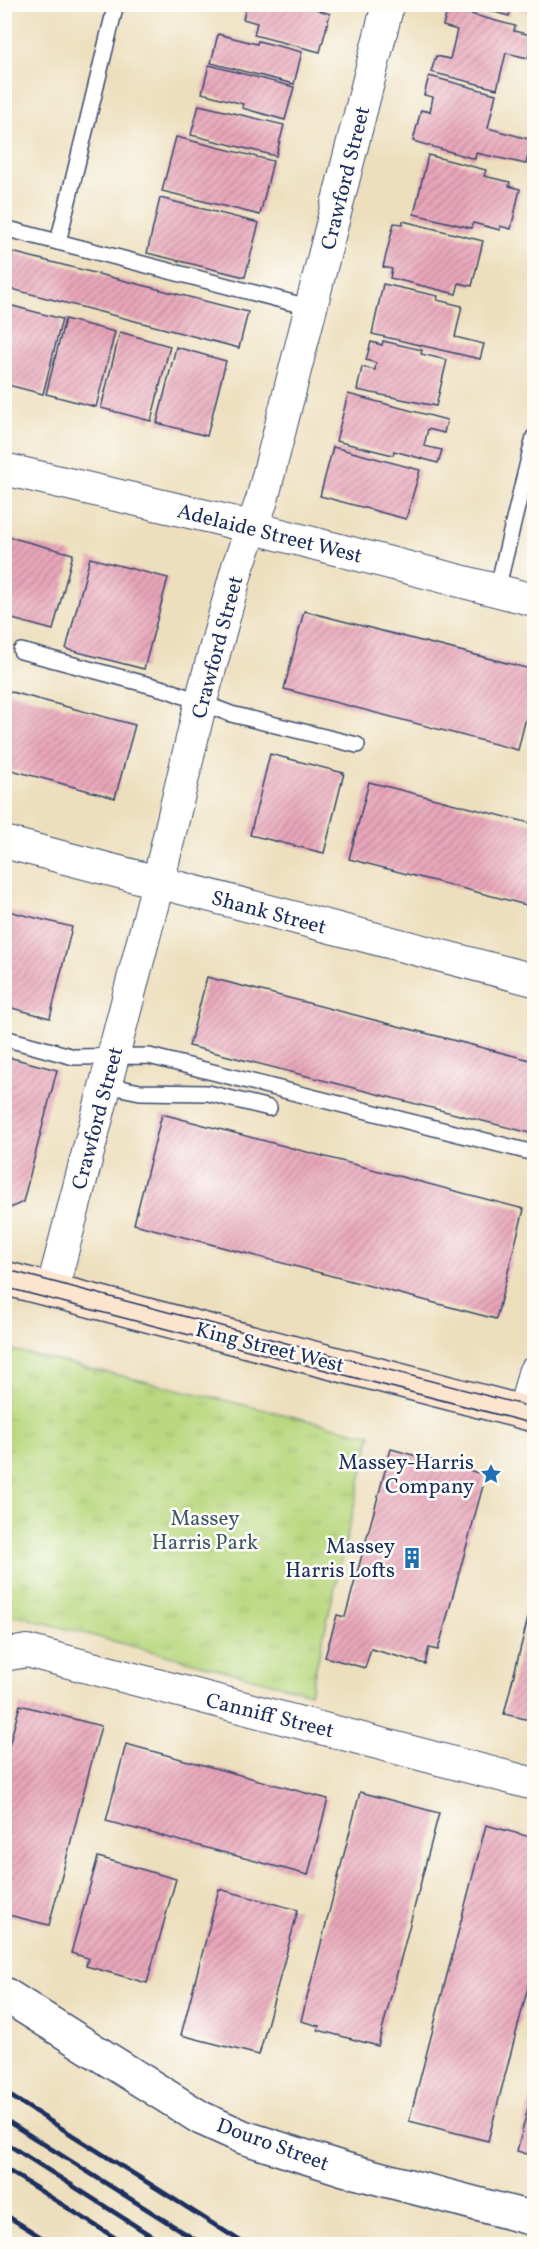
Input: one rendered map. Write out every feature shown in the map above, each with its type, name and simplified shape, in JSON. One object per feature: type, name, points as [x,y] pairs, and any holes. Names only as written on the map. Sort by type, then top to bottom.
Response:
[{"type":"main road","name":"King Street West","points":[[4,1278],[529,1414]]},
{"type":"street","name":"Crawford Street","points":[[52,1291],[158,883],[201,701],[238,566],[262,500],[388,4]]},
{"type":"street","name":"Adelaide Street West","points":[[4,469],[252,528],[534,600]]},
{"type":"street","name":"Shank Street","points":[[4,842],[534,980]]},
{"type":"street","points":[[529,1414],[534,1374]]},
{"type":"street","name":"Canniff Street","points":[[4,1655],[27,1652],[534,1784]]},
{"type":"street","name":"Douro Street","points":[[4,1994],[201,2118],[243,2137],[344,2169],[534,2219]]},
{"type":"lane","points":[[58,242],[116,4]]},
{"type":"lane","points":[[4,228],[312,308]]},
{"type":"lane","points":[[497,590],[534,437]]},
{"type":"lane","points":[[21,651],[168,690],[231,714],[357,745]]},
{"type":"lane","points":[[4,1038],[74,1057],[110,1070],[140,1092],[208,1094],[269,1108]]},
{"type":"lane","points":[[110,1070],[149,1056],[534,1153]]},
{"type":"green space","name":"Massey Harris Park","points":[[8,1349],[371,1435],[310,1693],[18,1616],[5,1616],[4,1362]]},
{"type":"building","points":[[247,4],[302,4],[330,14],[320,52],[254,35],[257,23],[243,19]]},
{"type":"building","points":[[466,4],[534,4],[534,13],[511,7],[509,16]]},
{"type":"building","points":[[448,8],[515,26],[514,31],[534,36],[528,58],[506,53],[497,89],[431,72],[436,56],[450,59],[457,30],[443,26]]},
{"type":"building","points":[[218,34],[302,52],[294,84],[211,63]]},
{"type":"building","points":[[209,65],[294,87],[285,120],[242,108],[243,104],[202,93]]},
{"type":"building","points":[[429,76],[496,94],[488,128],[532,140],[526,164],[476,153],[475,159],[413,141],[421,110],[430,112],[433,97],[424,95]]},
{"type":"building","points":[[199,105],[284,125],[276,156],[191,135]]},
{"type":"building","points":[[176,137],[273,161],[260,215],[162,191]]},
{"type":"building","points":[[428,155],[486,170],[484,176],[510,182],[509,186],[520,189],[511,229],[500,226],[500,230],[473,223],[471,228],[414,214]]},
{"type":"building","points":[[160,198],[259,223],[245,277],[147,253]]},
{"type":"building","points":[[403,221],[483,241],[472,286],[459,283],[456,294],[390,278],[392,269],[383,267],[394,223],[403,224]]},
{"type":"building","points":[[4,250],[248,312],[239,348],[4,287]]},
{"type":"building","points":[[383,284],[438,296],[437,300],[462,306],[455,337],[484,344],[480,359],[372,334]]},
{"type":"building","points":[[5,304],[62,319],[43,394],[4,384]]},
{"type":"building","points":[[65,319],[115,332],[96,407],[46,394]]},
{"type":"building","points":[[120,332],[170,346],[151,421],[101,408]]},
{"type":"building","points":[[383,341],[422,350],[421,354],[447,360],[436,406],[357,390],[362,367],[375,370],[376,363],[366,360],[371,342],[382,345]]},
{"type":"building","points":[[176,347],[226,361],[207,436],[157,423]]},
{"type":"building","points":[[348,394],[447,420],[444,433],[428,429],[424,446],[442,450],[438,463],[394,451],[393,455],[336,441]]},
{"type":"building","points":[[333,447],[420,470],[406,519],[320,496]]},
{"type":"building","points":[[5,536],[73,554],[53,630],[5,617]]},
{"type":"building","points":[[90,558],[168,578],[144,669],[66,649]]},
{"type":"building","points":[[304,611],[534,670],[534,685],[518,750],[284,689]]},
{"type":"building","points":[[4,690],[135,725],[115,798],[4,768]]},
{"type":"building","points":[[270,754],[344,773],[324,853],[250,835]]},
{"type":"building","points":[[369,782],[534,824],[534,907],[349,859]]},
{"type":"building","points":[[4,910],[72,927],[50,1018],[4,1006]]},
{"type":"building","points":[[207,977],[534,1061],[534,1134],[189,1046]]},
{"type":"building","points":[[4,1056],[57,1070],[23,1202],[4,1211]]},
{"type":"building","points":[[162,1114],[524,1209],[496,1319],[134,1224]]},
{"type":"building","name":"Massey Harris Lofts","points":[[391,1449],[486,1475],[438,1650],[429,1648],[425,1664],[371,1649],[365,1668],[325,1657],[337,1615],[345,1617]]},
{"type":"building","points":[[534,1594],[534,1721],[504,1714]]},
{"type":"building","points":[[20,1705],[101,1726],[49,1925],[4,1914],[4,1764]]},
{"type":"building","points":[[126,1744],[328,1799],[308,1875],[106,1821]]},
{"type":"building","points":[[360,1792],[439,1813],[378,2046],[318,2030],[319,2026],[301,2021]]},
{"type":"building","points":[[486,1825],[534,1838],[534,1964],[488,2141],[409,2121]]},
{"type":"building","points":[[98,1857],[176,1879],[147,1983],[86,1966],[88,1958],[71,1953]]},
{"type":"building","points":[[219,1889],[298,1910],[259,2055],[181,2035]]},
{"type":"building","points":[[534,2085],[534,2156],[517,2151]]},
{"type":"tram line","points":[[4,1269],[534,1408]]},
{"type":"tram line","points":[[4,1287],[534,1424]]},
{"type":"railway","points":[[4,2092],[245,2244]]},
{"type":"railway","points":[[4,2119],[202,2244]]},
{"type":"railway","points":[[4,2142],[164,2244]]},
{"type":"railway","points":[[4,2168],[125,2244]]},
{"type":"railway","points":[[4,2214],[52,2244]]},
{"type":"railway","points":[[4,2237],[16,2244]]},
{"type":"place","name":"Massey-Harris Company","points":[[491,1474]]},
{"type":"place","name":"Massey Harris Lofts","points":[[412,1558]]}]
